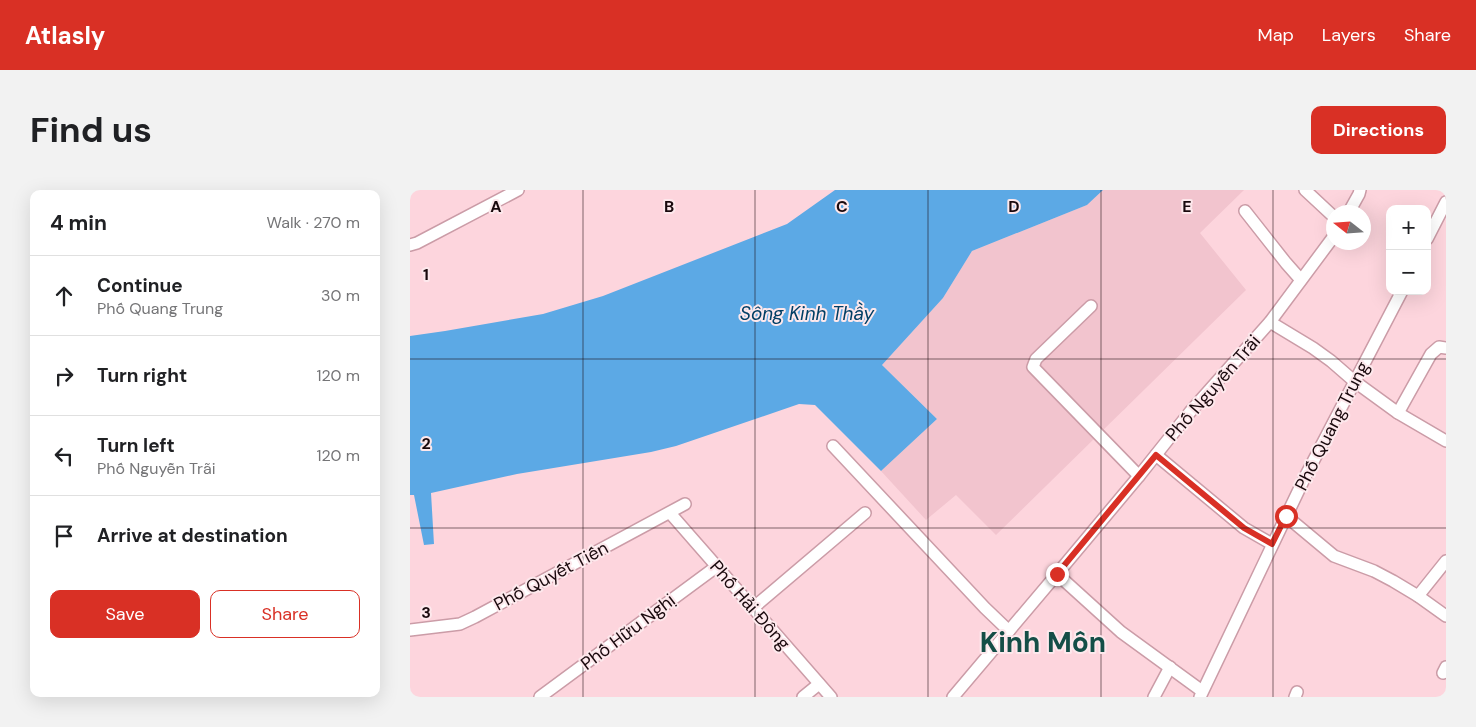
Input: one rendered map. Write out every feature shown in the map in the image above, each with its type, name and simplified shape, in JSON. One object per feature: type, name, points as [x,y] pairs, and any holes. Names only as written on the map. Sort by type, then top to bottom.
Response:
[{"type":"street","points":[[410,245],[518,190]]},
{"type":"street","points":[[1305,190],[1326,210]]},
{"type":"street","points":[[1353,205],[1360,190]]},
{"type":"street","points":[[1431,232],[1445,206]]},
{"type":"street","points":[[1245,211],[1301,280]]},
{"type":"street","name":"Phố Nguyễn Trãi","points":[[961,695],[1009,631],[1190,412],[1270,322],[1326,247]]},
{"type":"street","name":"Phố Quang Trung","points":[[1201,694],[1305,476],[1400,295]]},
{"type":"street","points":[[1091,306],[1036,359],[1033,367],[1139,476]]},
{"type":"street","points":[[1270,322],[1313,348],[1398,413],[1446,441]]},
{"type":"street","points":[[1398,413],[1431,354],[1440,347],[1446,348]]},
{"type":"street","points":[[833,446],[985,608],[1009,631]]},
{"type":"street","points":[[1156,455],[1244,528],[1272,544]]},
{"type":"street","name":"Phố Quyết Tiến","points":[[410,630],[460,624],[685,504]]},
{"type":"street","name":"Phố Hải Đông","points":[[670,513],[831,697]]},
{"type":"street","points":[[752,608],[866,513]]},
{"type":"street","points":[[1286,516],[1334,556],[1383,575],[1446,616]]},
{"type":"street","points":[[1418,596],[1446,561]]},
{"type":"street","name":"Phố Hữu Nghị","points":[[540,697],[716,567]]},
{"type":"street","points":[[1057,574],[1121,632],[1170,668],[1201,694]]},
{"type":"street","points":[[1154,697],[1170,668]]},
{"type":"street","points":[[803,697],[819,684]]},
{"type":"shaded area","points":[[1103,190],[1244,190],[1200,233],[1246,290],[996,535],[956,495],[926,520],[881,471],[937,419],[882,365],[943,298],[972,251],[1087,205]]},
{"type":"water","name":"Sông Kinh Thầy","points":[[835,190],[1103,190],[1087,205],[972,251],[943,298],[882,365],[937,419],[881,471],[815,405],[799,404],[676,446],[651,452],[517,474],[431,493],[434,544],[424,545],[414,495],[410,495],[410,336],[543,314],[603,296],[787,224]]},
{"type":"district","name":"Kinh Môn","points":[[1043,642]]},
{"type":"route","points":[[1057,574],[1156,455],[1244,528],[1272,544],[1286,516]]}]
